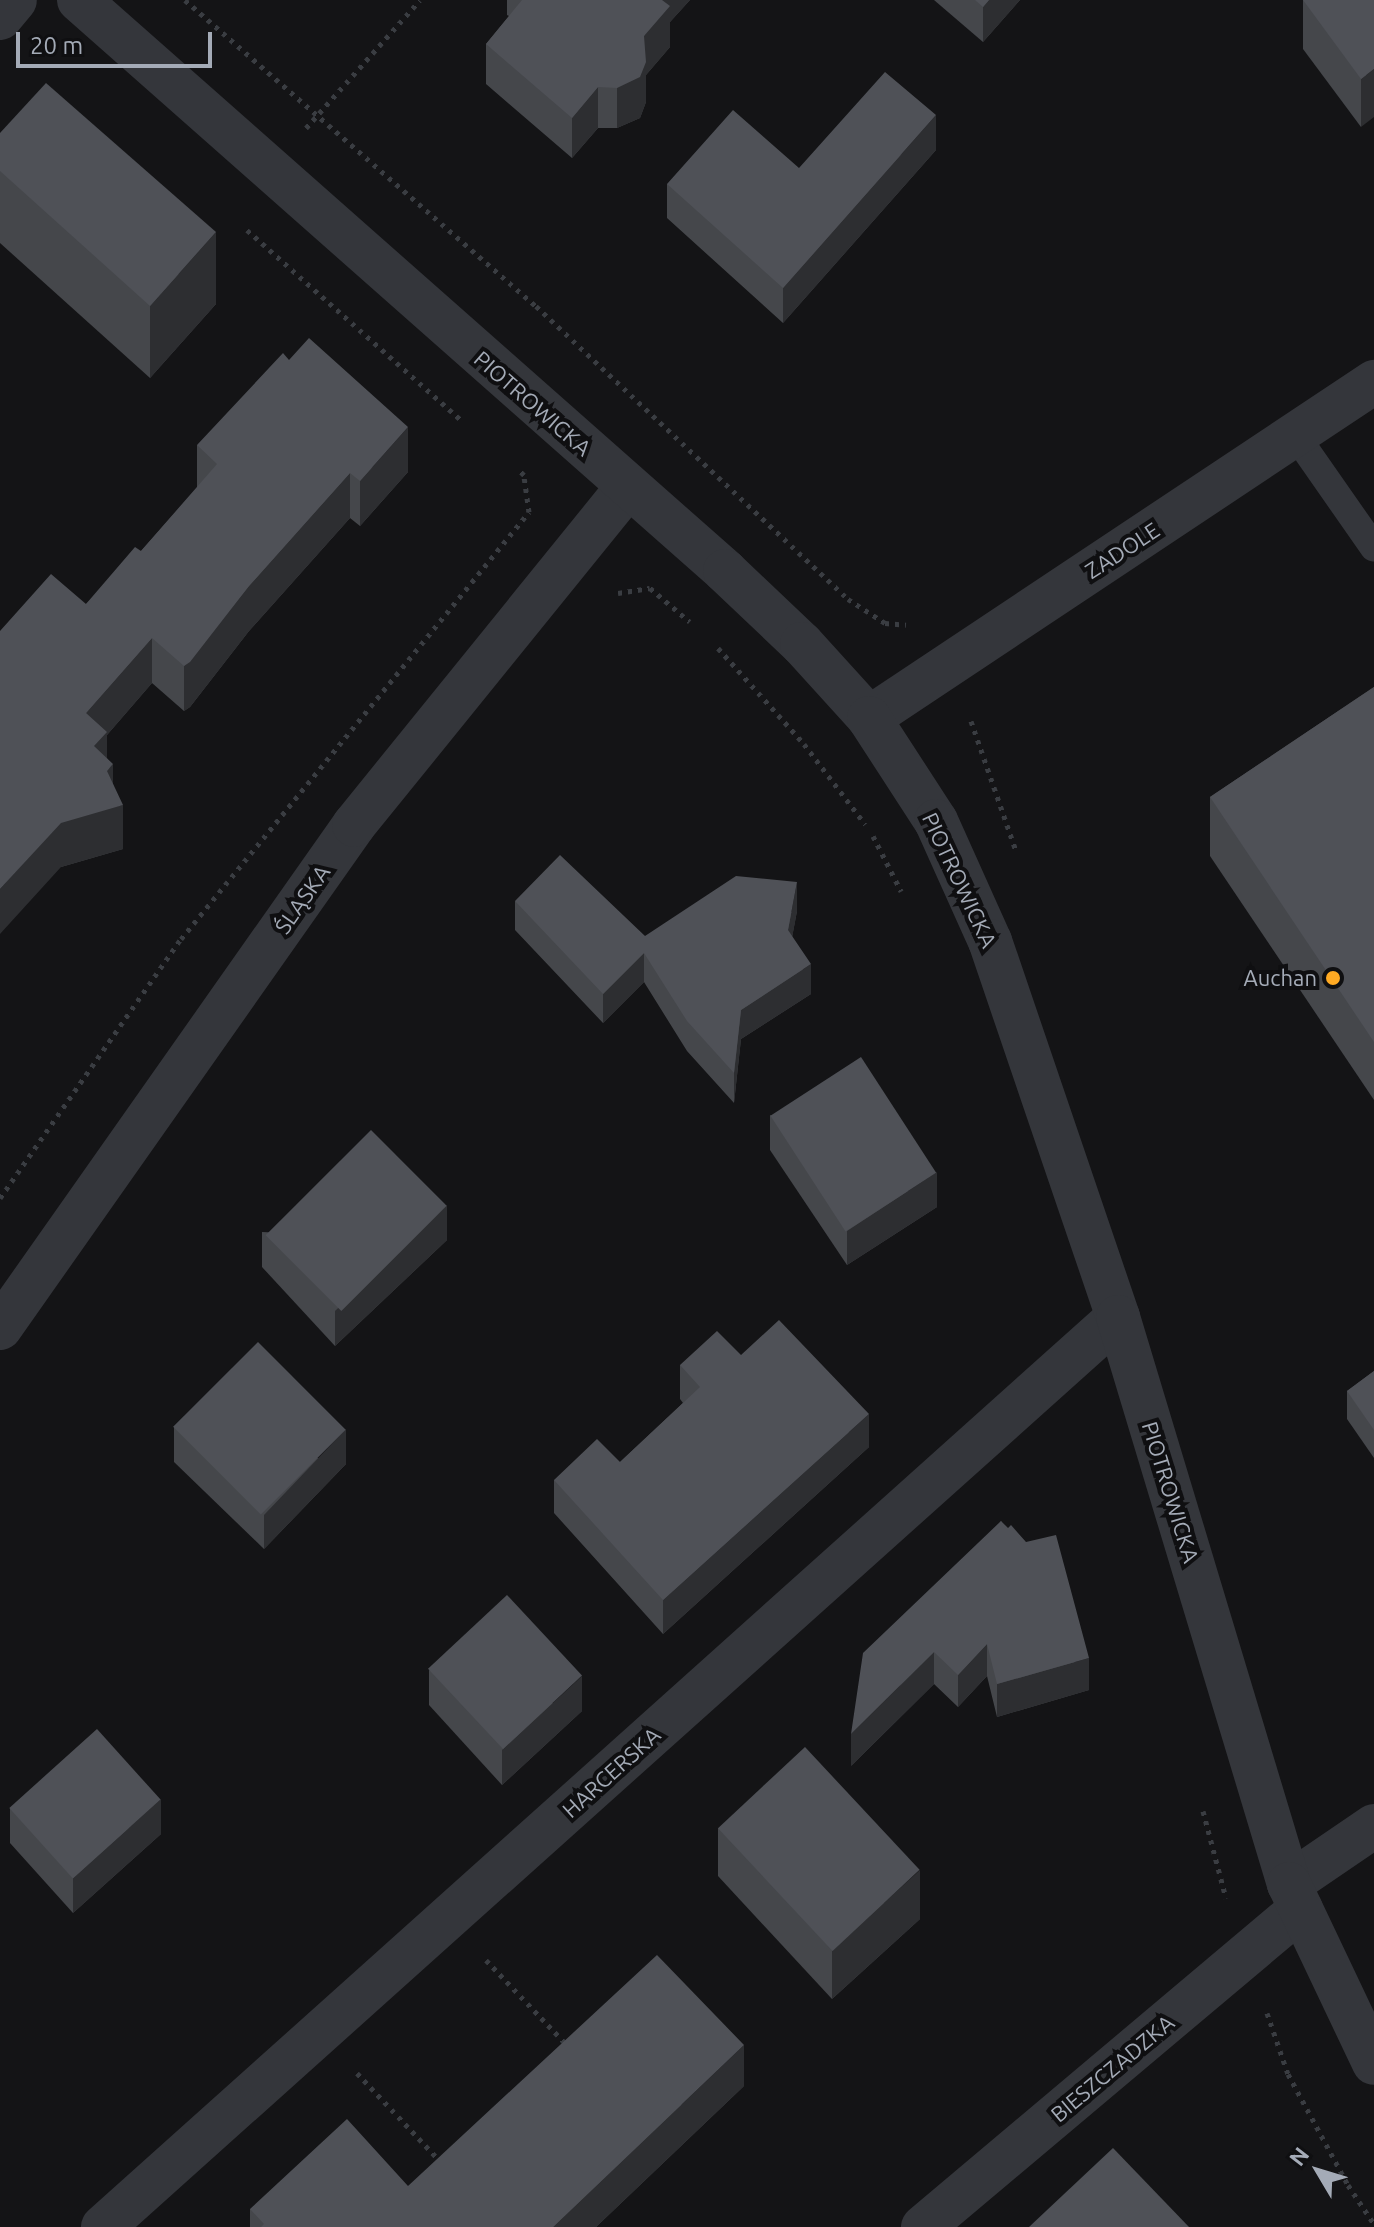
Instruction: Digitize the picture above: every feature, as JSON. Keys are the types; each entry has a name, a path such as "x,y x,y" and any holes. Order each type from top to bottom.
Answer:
{"street":[{"path":"0,18 15,0"},
{"name":"PIOTROWICKA","path":"79,0 802,644 869,718 936,821 990,941 1118,1317 1295,1897 1374,2063"},
{"name":"ZADOLE","path":"869,718 1374,382"},
{"name":"ŚLĄSKA","path":"0,1328 354,825 628,487"},
{"name":"HARCERSKA","path":"103,2227 1118,1317"},
{"name":"BIESZCZADZKA","path":"923,2227 1374,1826"}],"lane":[{"path":"1296,436 1374,548"}],"path":[{"path":"185,0 536,306 848,599 885,623 919,627"},
{"path":"269,171 420,0"},
{"path":"236,220 467,425"},
{"path":"0,1198 181,939 529,512 524,475 513,465"},
{"path":"447,1919 574,2053"},
{"path":"319,2033 448,2169"}],"building":[{"path":"522,0 662,0 670,6 644,36 646,62 640,77 617,88 598,87 572,118 486,44"},
{"path":"975,0 989,0 983,7"},
{"path":"1303,0 1374,0 1374,69 1361,79"},
{"path":"885,72 936,115 783,288 667,184 733,110 799,168"},
{"path":"46,83 216,232 150,306 0,171 0,133"},
{"path":"309,338 408,427 360,481 350,473 249,586 190,662 184,666 152,638 86,713 107,732 94,746 113,764 107,771 123,805 61,823 0,889 0,631 51,574 86,604 135,547 141,551 217,464 197,445 283,353 289,360"},
{"name":"Auchan","path":"1374,687 1374,1042 1210,797"},
{"path":"560,855 645,936 736,876 797,882 788,930 811,964 741,1010 734,1073 687,1021 644,953 603,994 515,901"},
{"path":"861,1057 936,1173 846,1232 770,1116"},
{"path":"371,1130 447,1206 341,1311 266,1235"},
{"path":"779,1320 869,1414 663,1600 554,1480 597,1439 620,1462 700,1387 680,1365 717,1331 741,1355"},
{"path":"258,1342 346,1430 261,1515 173,1427"},
{"path":"1374,1371 1374,1430 1347,1391"},
{"path":"1001,1521 1008,1528 1011,1525 1026,1542 1056,1535 1089,1658 997,1684 987,1644 958,1675 934,1652 851,1734 863,1653"},
{"path":"507,1595 582,1675 503,1749 428,1669"},
{"path":"97,1729 161,1800 73,1879 9,1808"},
{"path":"805,1747 920,1870 833,1951 718,1828"},
{"path":"657,1955 744,2045 553,2227 261,2227 264,2224 250,2209 347,2119 408,2186"},
{"path":"1113,2148 1189,2227 1029,2227"}],"place":[{"name":"Auchan","path":"1333,978"}]}
